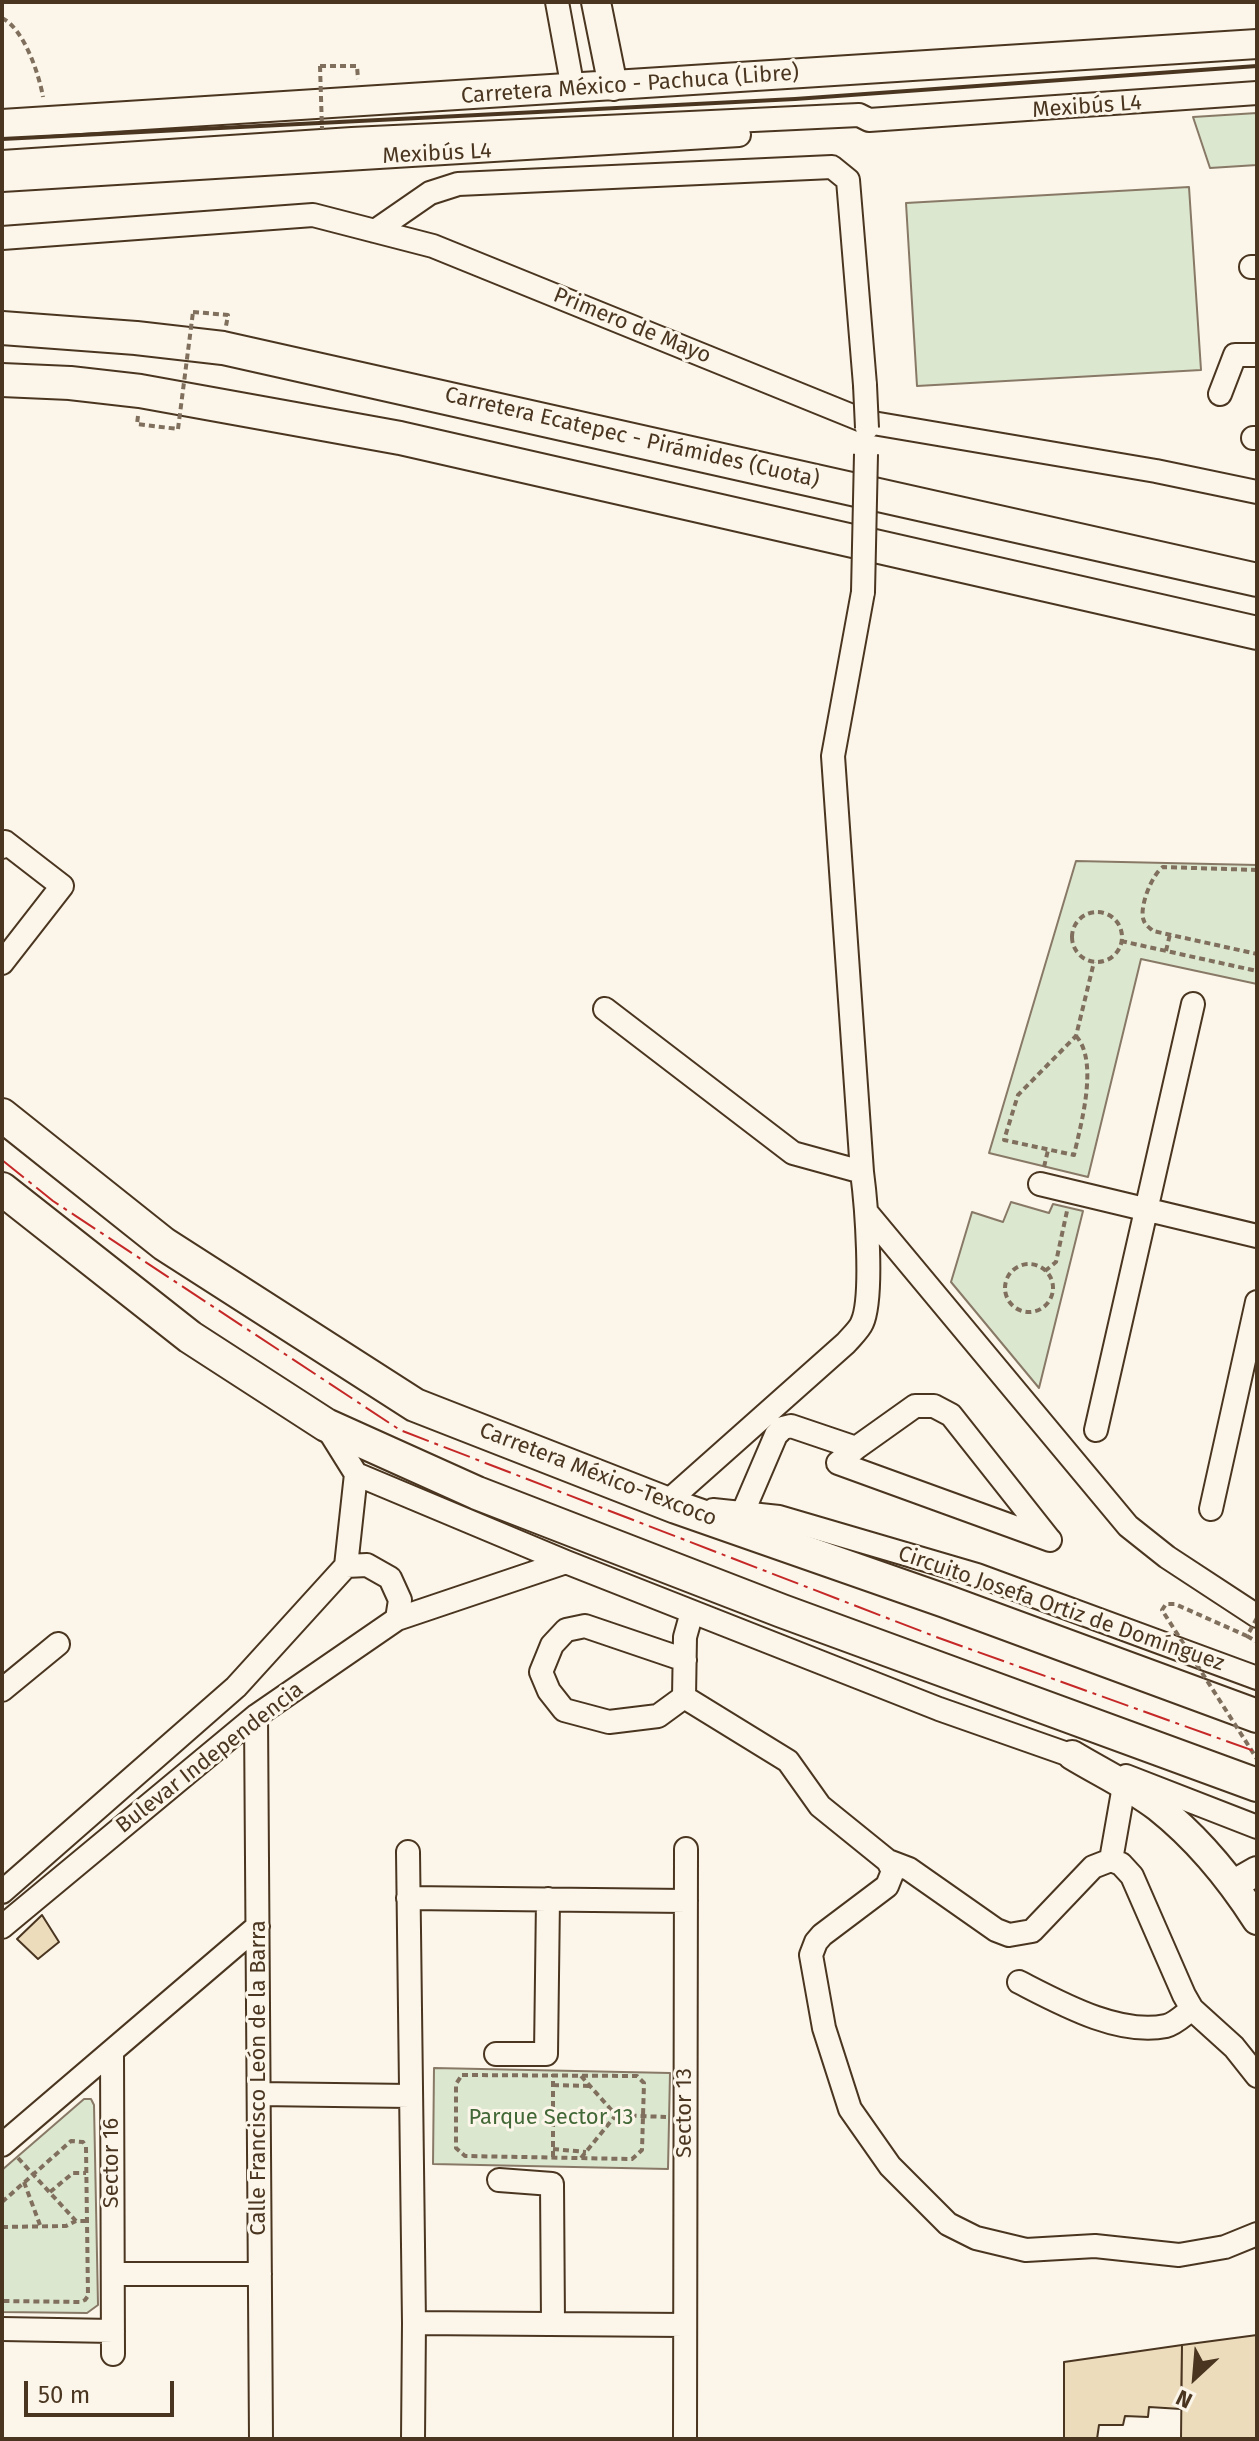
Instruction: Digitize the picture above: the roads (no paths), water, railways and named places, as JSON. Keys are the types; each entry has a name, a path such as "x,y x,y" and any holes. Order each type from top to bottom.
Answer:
{"highway":[{"name":"Carretera Ecatepec - Pirámides (Cuota)","path":"2,328 223,348 1257,580"},
{"path":"2,380 70,383 140,391 400,438 1257,633"},
{"name":"Carretera México-Texcoco","path":"2,1115 164,1244 415,1405 671,1505 739,1520 945,1601 1257,1716"},
{"path":"2,1189 190,1337 326,1425 520,1510 782,1611 1257,1785"}],"main road":[{"path":"596,2 613,86"},
{"name":"Carretera México - Pachuca (Libre)","path":"2,124 1257,44"},
{"path":"1072,1755 1156,1806 1195,1842 1247,1880 1257,1920"}],"street":[{"path":"557,2 573,89"},
{"name":"Mexibús L4","path":"2,162 352,139 859,115 869,120 1257,93"},
{"name":"Mexibús L4","path":"2,180 861,127 869,120"},
{"path":"375,231 430,193 458,184 832,167 848,180 867,428 863,592 833,756 862,1172 868,1214 866,1302 862,1323 846,1343 671,1505"},
{"name":"Primero de Mayo","path":"2,238 313,215 433,246 867,422 1156,471 1257,492"},
{"path":"1220,394 1235,355 1257,355"},
{"path":"2,847 5,842 62,886 2,963"},
{"path":"1096,1430 1193,1004"},
{"path":"605,1009 793,1153 862,1172"},
{"path":"1040,1184 1257,1236"},
{"path":"868,1214 1128,1526 1254,1623"},
{"path":"1211,1509 1257,1302"},
{"path":"915,1406 934,1406 951,1415 1050,1540 838,1463 856,1448 915,1406"},
{"path":"326,1425 356,1474 566,1562 939,1709 1072,1755 1257,1827"},
{"path":"739,1520 776,1435 783,1428 791,1426 856,1448"},
{"path":"356,1474 346,1566 367,1565 390,1578 400,1600 397,1619"},
{"name":"Circuito Josefa Ortiz de Domínguez","path":"739,1520 779,1517 977,1575 1257,1678"},
{"name":"Bulevar Independencia","path":"2,1927 256,1716 397,1619 566,1562"},
{"name":"Bulevar Independencia","path":"2,1892 236,1687 346,1566"},
{"path":"684,1697 685,1637 692,1612"},
{"path":"684,1697 658,1716 609,1722 564,1710 549,1691 541,1672 552,1645 559,1637 566,1630 585,1626 685,1660"},
{"path":"2,1690 58,1644"},
{"path":"684,1697 788,1761 820,1806 888,1861 909,1869 996,1930 1009,1935 1032,1931 1093,1867 1111,1860 1121,1864 1132,1876 1192,2009 1234,2047 1257,2076"},
{"name":"Calle Francisco León de la Barra","path":"256,1716 261,2439"},
{"path":"1111,1860 1124,1786"},
{"name":"Sector 13","path":"685,2439 686,1849"},
{"path":"408,1852 413,2439"},
{"path":"888,1861 893,1871 887,1886 822,1935 811,1955 824,2028 850,2109 890,2166 948,2224 976,2238 1026,2250 1095,2246 1179,2255 1225,2247 1257,2234"},
{"path":"408,1898 686,1901"},
{"path":"496,2054 549,2065 548,1899"},
{"path":"3,2144 258,1926"},
{"path":"1019,1982 1055,2001 1124,2027 1168,2026 1192,2009"},
{"name":"Sector 16","path":"2,2329 113,2342 112,2052"},
{"path":"259,2094 410,2096"},
{"path":"499,2180 552,2184 553,2324"},
{"path":"113,2274 260,2274"},
{"path":"414,2323 685,2325"}],"park label":[{"name":"Parque Sector 13","path":"551,2118"}]}
